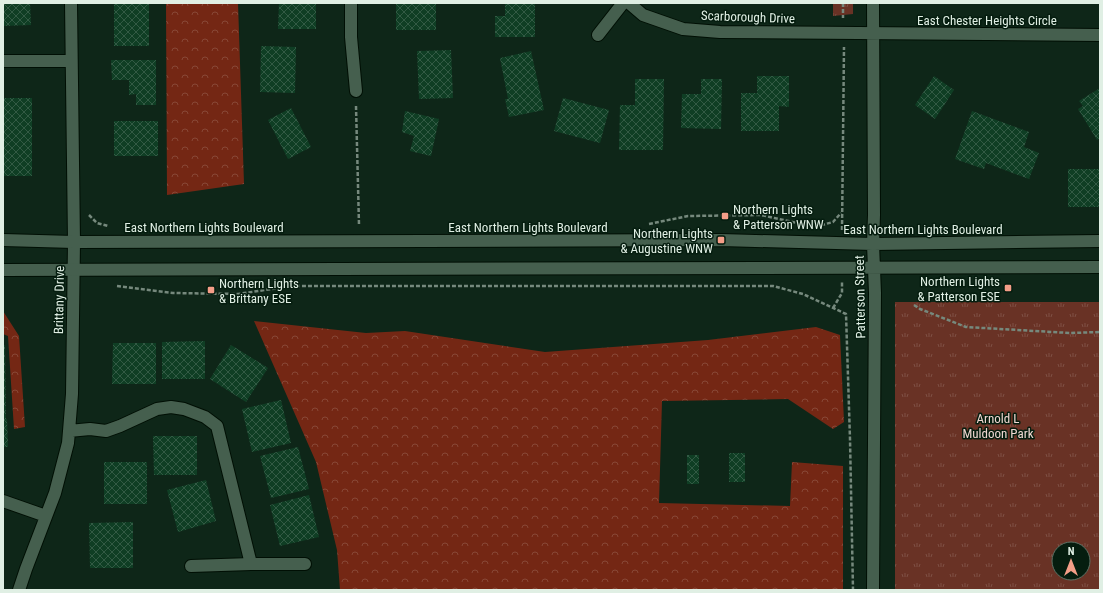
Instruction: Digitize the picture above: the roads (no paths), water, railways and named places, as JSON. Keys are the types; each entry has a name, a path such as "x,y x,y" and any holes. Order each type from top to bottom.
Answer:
{"street":[{"name":"Brittany Drive","path":"19,590 55,493 68,443 72,394 74,242 71,3"},
{"path":"351,3 351,37 356,91"},
{"path":"598,35 623,3"},
{"name":"Scarborough Drive","path":"628,3 643,15 683,29 720,32 873,33"},
{"name":"Patterson Street","path":"873,3 873,590"},
{"name":"East Chester Heights Circle","path":"873,33 1100,35"},
{"path":"3,61 71,61"},
{"name":"East Northern Lights Boulevard","path":"3,240 74,242 721,240 873,244 1100,241"},
{"path":"3,270 1100,267"},
{"path":"69,431 90,429 106,431 157,408 171,407 184,409 205,417 217,426 250,564"},
{"path":"3,501 46,516"},
{"path":"191,566 305,564"}],"place":[{"name":"Northern Lights & Patterson WNW","path":"725,216"},
{"name":"Northern Lights & Augustine WNW","path":"721,240"},
{"name":"Northern Lights & Patterson ESE","path":"1008,288"},
{"name":"Northern Lights & Brittany ESE","path":"211,290"}],"park label":[{"name":"Arnold L Muldoon Park","path":"998,426"}]}
